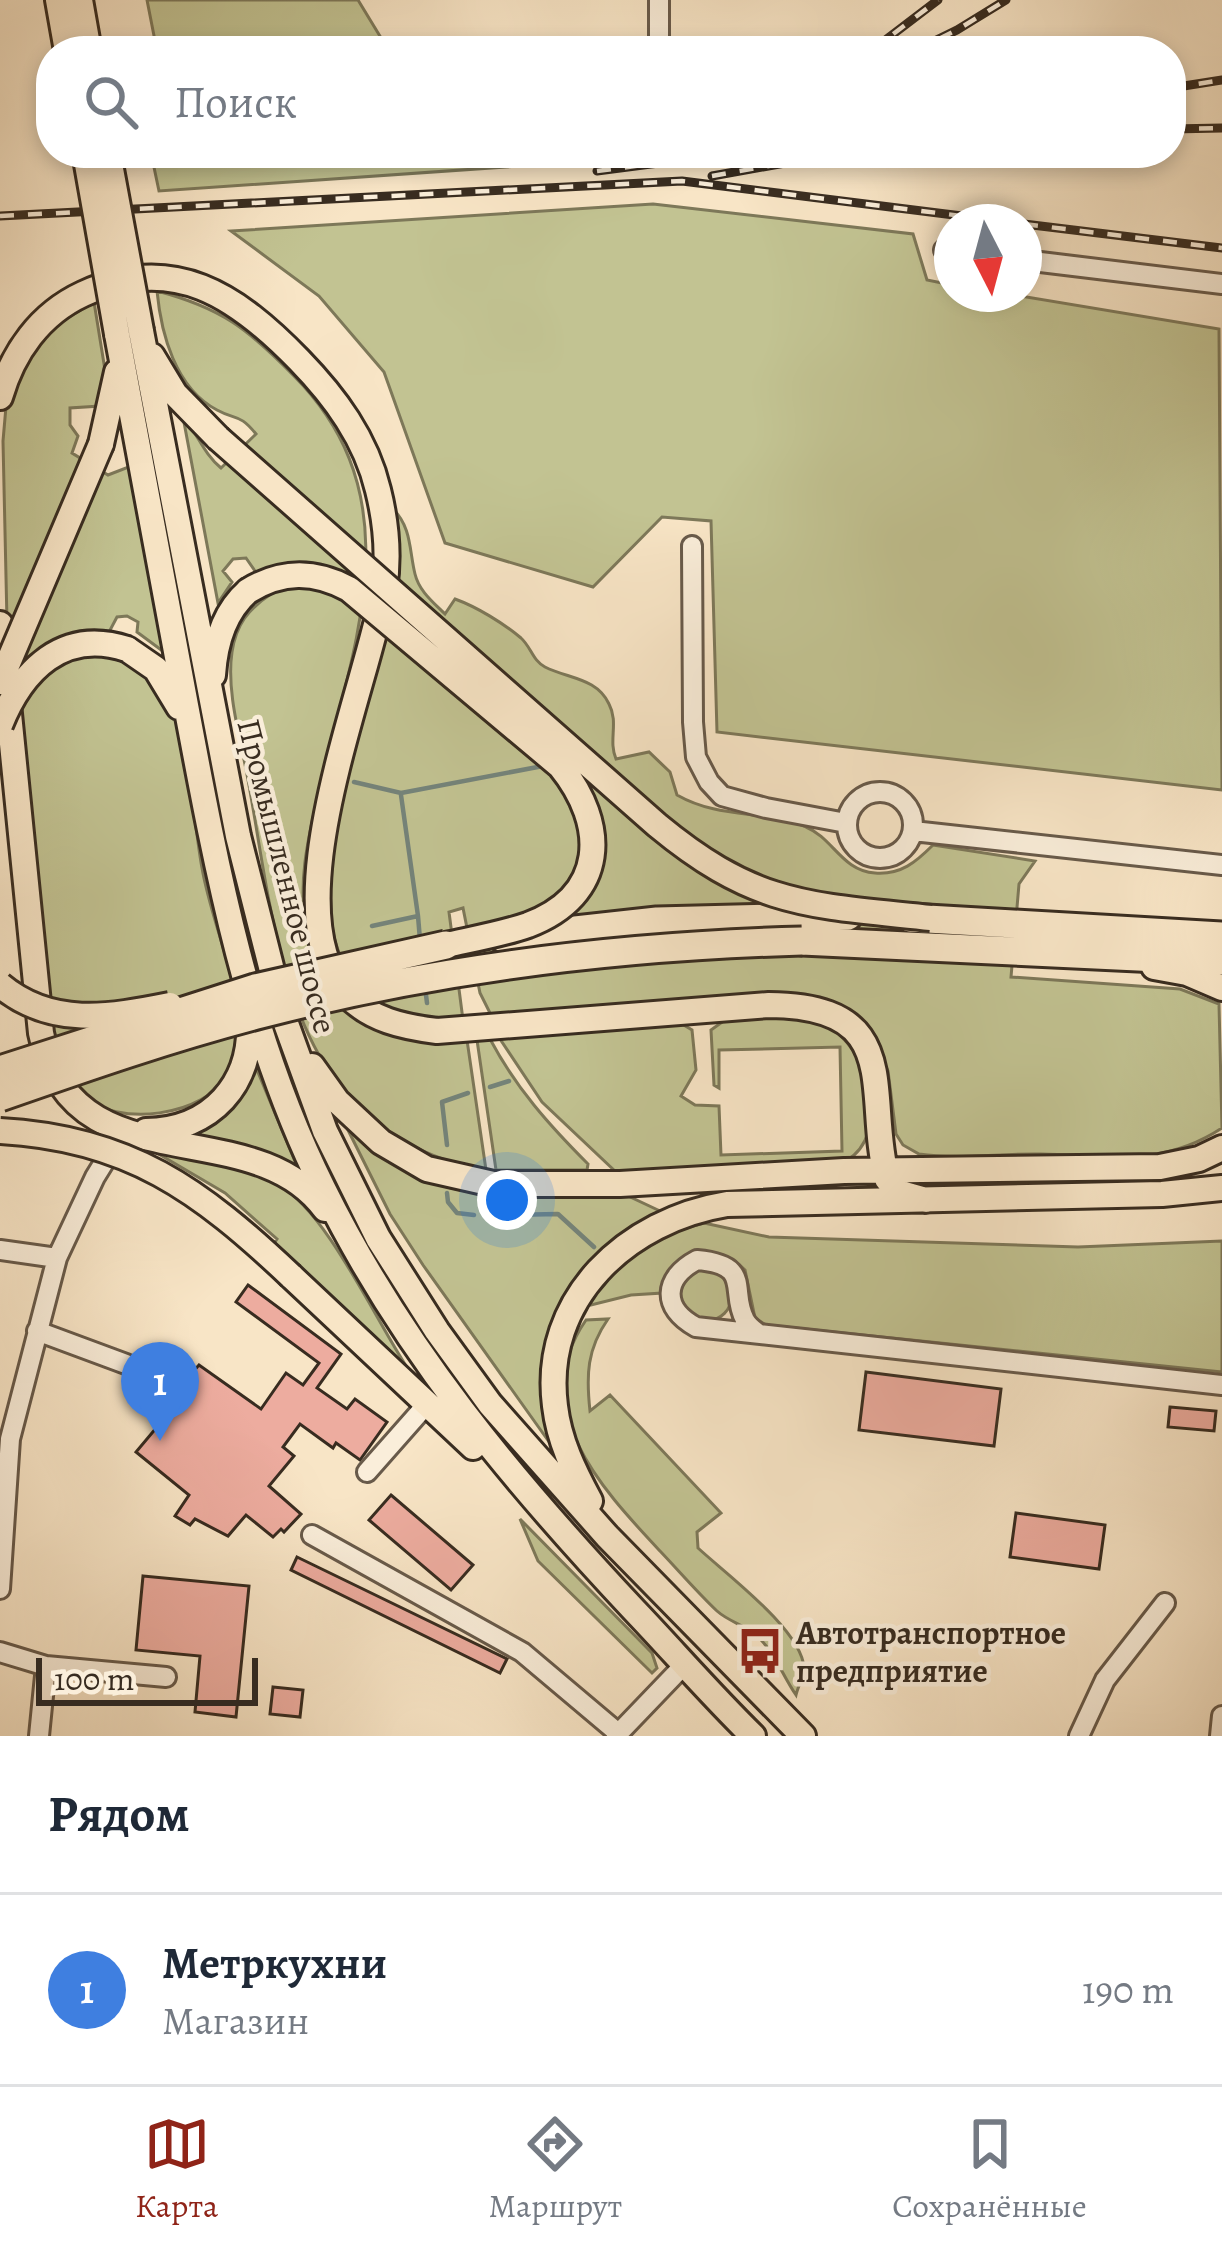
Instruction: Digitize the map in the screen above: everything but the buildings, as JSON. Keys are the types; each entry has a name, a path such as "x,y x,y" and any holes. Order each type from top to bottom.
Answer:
{"highway":[{"path":"0,1070 250,984 446,946 657,921 931,918 1222,961"},
{"path":"0,1097 261,1014 504,965 654,948 802,940 1222,936"}],"main road":[{"path":"58,0 64,36"},
{"path":"80,0 86,36"},
{"name":"Промышленное шоссе","path":"89,168 212,702 238,836 284,1018 325,1131 378,1238 490,1404 607,1536 802,1736"},
{"name":"Промышленное шоссе","path":"110,168 129,332 195,755 250,984 295,1124 355,1250 446,1394 532,1501 753,1736"},
{"path":"0,397 16,356 31,334 67,302 114,283 158,278 201,285 244,308 303,364 343,411 378,488 386,572 368,662 324,829 317,901 329,964 346,994 391,1022 458,1031 746,1006 804,1007 837,1019 862,1042 877,1075 885,1170 895,1190 926,1200"},
{"path":"129,332 175,394 218,438 639,810 714,870 793,901 931,918"},
{"path":"0,682 101,444 129,332"},
{"path":"212,702 221,631 237,600 278,577 315,575 349,589 560,766 585,802 594,833 584,880 571,897 529,924 446,946"},
{"path":"0,624 46,1056 62,1092 75,1105 124,1128 177,1147 275,1169 317,1197 355,1250"},
{"path":"0,725 23,679 47,656 80,644 127,649 167,683 195,755"},
{"path":"1045,938 1187,973 1222,988"},
{"path":"0,985 43,1011 83,1018 125,1014 250,984 248,1052 243,1071 223,1103 191,1125 170,1130 124,1128"},
{"path":"284,1018 320,1078 358,1125 402,1155 453,1177 524,1186 844,1171 1160,1167 1199,1159 1222,1148"},
{"path":"0,1131 73,1140 124,1155 155,1169 216,1209 532,1501"},
{"path":"882,1133 898,1155 925,1169"},
{"path":"844,1171 876,1153 882,1133"},
{"path":"848,1200 876,1190 885,1170"},
{"path":"607,1536 575,1474 555,1406 556,1358 563,1331 589,1280 629,1240 682,1214 727,1204 1162,1194 1222,1187"}],"street":[{"path":"659,0 659,36"},
{"path":"1042,262 1222,284"},
{"path":"692,546 693,722 696,757 709,782 722,796 846,823"},
{"path":"884,791 907,805 913,831 897,854 869,857 856,849 846,823 858,799 884,791"},
{"path":"913,831 1222,865"},
{"path":"0,1589 10,1439 37,1330 57,1258 124,1128"},
{"path":"0,1250 57,1258"},
{"path":"759,1334 744,1319 739,1283 729,1270 698,1260 674,1278 670,1294 682,1320 696,1328 1222,1385"},
{"path":"37,1330 126,1364"},
{"path":"367,1472 427,1404"},
{"path":"312,1535 522,1652 617,1735 685,1664"},
{"path":"1079,1736 1105,1680 1165,1603"},
{"path":"0,1652 46,1666 166,1677"},
{"path":"39,1736 46,1666"},
{"path":"1220,1736 1222,1716"}],"green space":[{"path":"147,0 358,0 380,36 154,36"},
{"path":"154,168 490,168 159,191"},
{"path":"653,204 913,234 927,280 934,281 934,312 1042,312 1042,300 1219,329 1222,790 717,732 711,521 662,517 593,587 445,543 384,372 319,296 231,231"},
{"path":"157,291 217,313 262,345 331,423 354,472 364,523 365,575 347,682 308,844 303,900 308,936 332,985 467,1040 486,1170 423,1151 370,1117 339,1085 301,1018 268,898 231,683 232,652 240,626 271,594 246,558 233,559 223,571 232,582 218,603 183,417 221,468 256,434 190,388 167,341"},
{"path":"94,302 105,370 100,406 70,408 70,425 78,436 72,453 108,475 131,466 164,652 137,632 138,622 117,617 109,632 109,658 139,662 163,688 176,712 206,886 237,1010 238,1042 229,1073 201,1100 160,1113 116,1112 97,1105 76,1088 60,1054 53,1028 7,622 3,441 7,395 43,333"},
{"path":"393,509 407,532 417,580 431,601 445,614 455,599 481,611 521,638 541,664 597,689 612,711 616,759 649,752 670,772 677,795 710,808 806,827 864,871 893,872 933,845 1035,861 1019,884 1011,977 1180,989 1219,1004 1222,1128 1178,1149 1134,1156 919,1154 903,1145 896,1134 888,1071 870,1036 826,1003 778,993 493,1019 480,993 463,908 449,912 463,1020 400,1012 376,1001 344,965 329,910 328,876"},
{"path":"725,1020 817,1022 854,1052 870,1091 871,1112 860,1148 846,1161 616,1172 542,1102 500,1039 682,1024 692,1030 696,1070 681,1096 695,1105 719,1106 721,1155 842,1151 840,1047 719,1050 719,1088 714,1085 711,1030"},
{"path":"490,1039 522,1090 588,1164 587,1170 496,1170 477,1040"},
{"path":"255,1065 299,1171 169,1137 237,1100"},
{"path":"345,1124 416,1176 447,1187 492,1197 628,1196 660,1211 596,1256 573,1282 558,1310 548,1341 545,1375 557,1453 390,1214"},
{"path":"145,1146 247,1171 298,1199 334,1244 412,1375 273,1245 277,1239 225,1193"},
{"path":"704,1223 769,1237 1078,1247 1222,1241 1222,1372 766,1325 755,1318 745,1270 707,1252 683,1258 666,1278 662,1293 583,1307 635,1253 664,1236"},
{"path":"706,1269 724,1277 732,1295 724,1313 706,1321 688,1313 680,1295 688,1277"},
{"path":"608,1319 590,1363 590,1411 610,1395 721,1513 697,1532 698,1548 791,1637 804,1668 796,1695 763,1642 721,1614 695,1589 615,1501 578,1445 567,1415 564,1384 569,1353 586,1320"},
{"path":"520,1519 652,1653 657,1668 652,1673 538,1561"}],"waterway":[{"path":"354,782 401,793 543,766"},
{"path":"372,926 418,916 401,795"},
{"path":"418,916 420,940"},
{"path":"425,987 427,1003"},
{"path":"490,1087 509,1081"},
{"path":"447,1145 442,1102 468,1093"},
{"path":"447,1193 457,1213 474,1215"},
{"path":"506,1215 558,1214 594,1247"}],"railway":[{"path":"891,36 938,0"},
{"path":"945,36 1006,0"},
{"path":"1186,86 1222,80"},
{"path":"1186,129 1222,128"},
{"path":"597,171 620,168"},
{"path":"712,176 757,168"},
{"path":"0,216 682,181 934,212"},
{"path":"1042,226 1222,248"}],"place":[{"name":"Метркухни","path":"160,1441"},
{"name":"Автотранспортное предприятие","path":"760,1651"}]}
